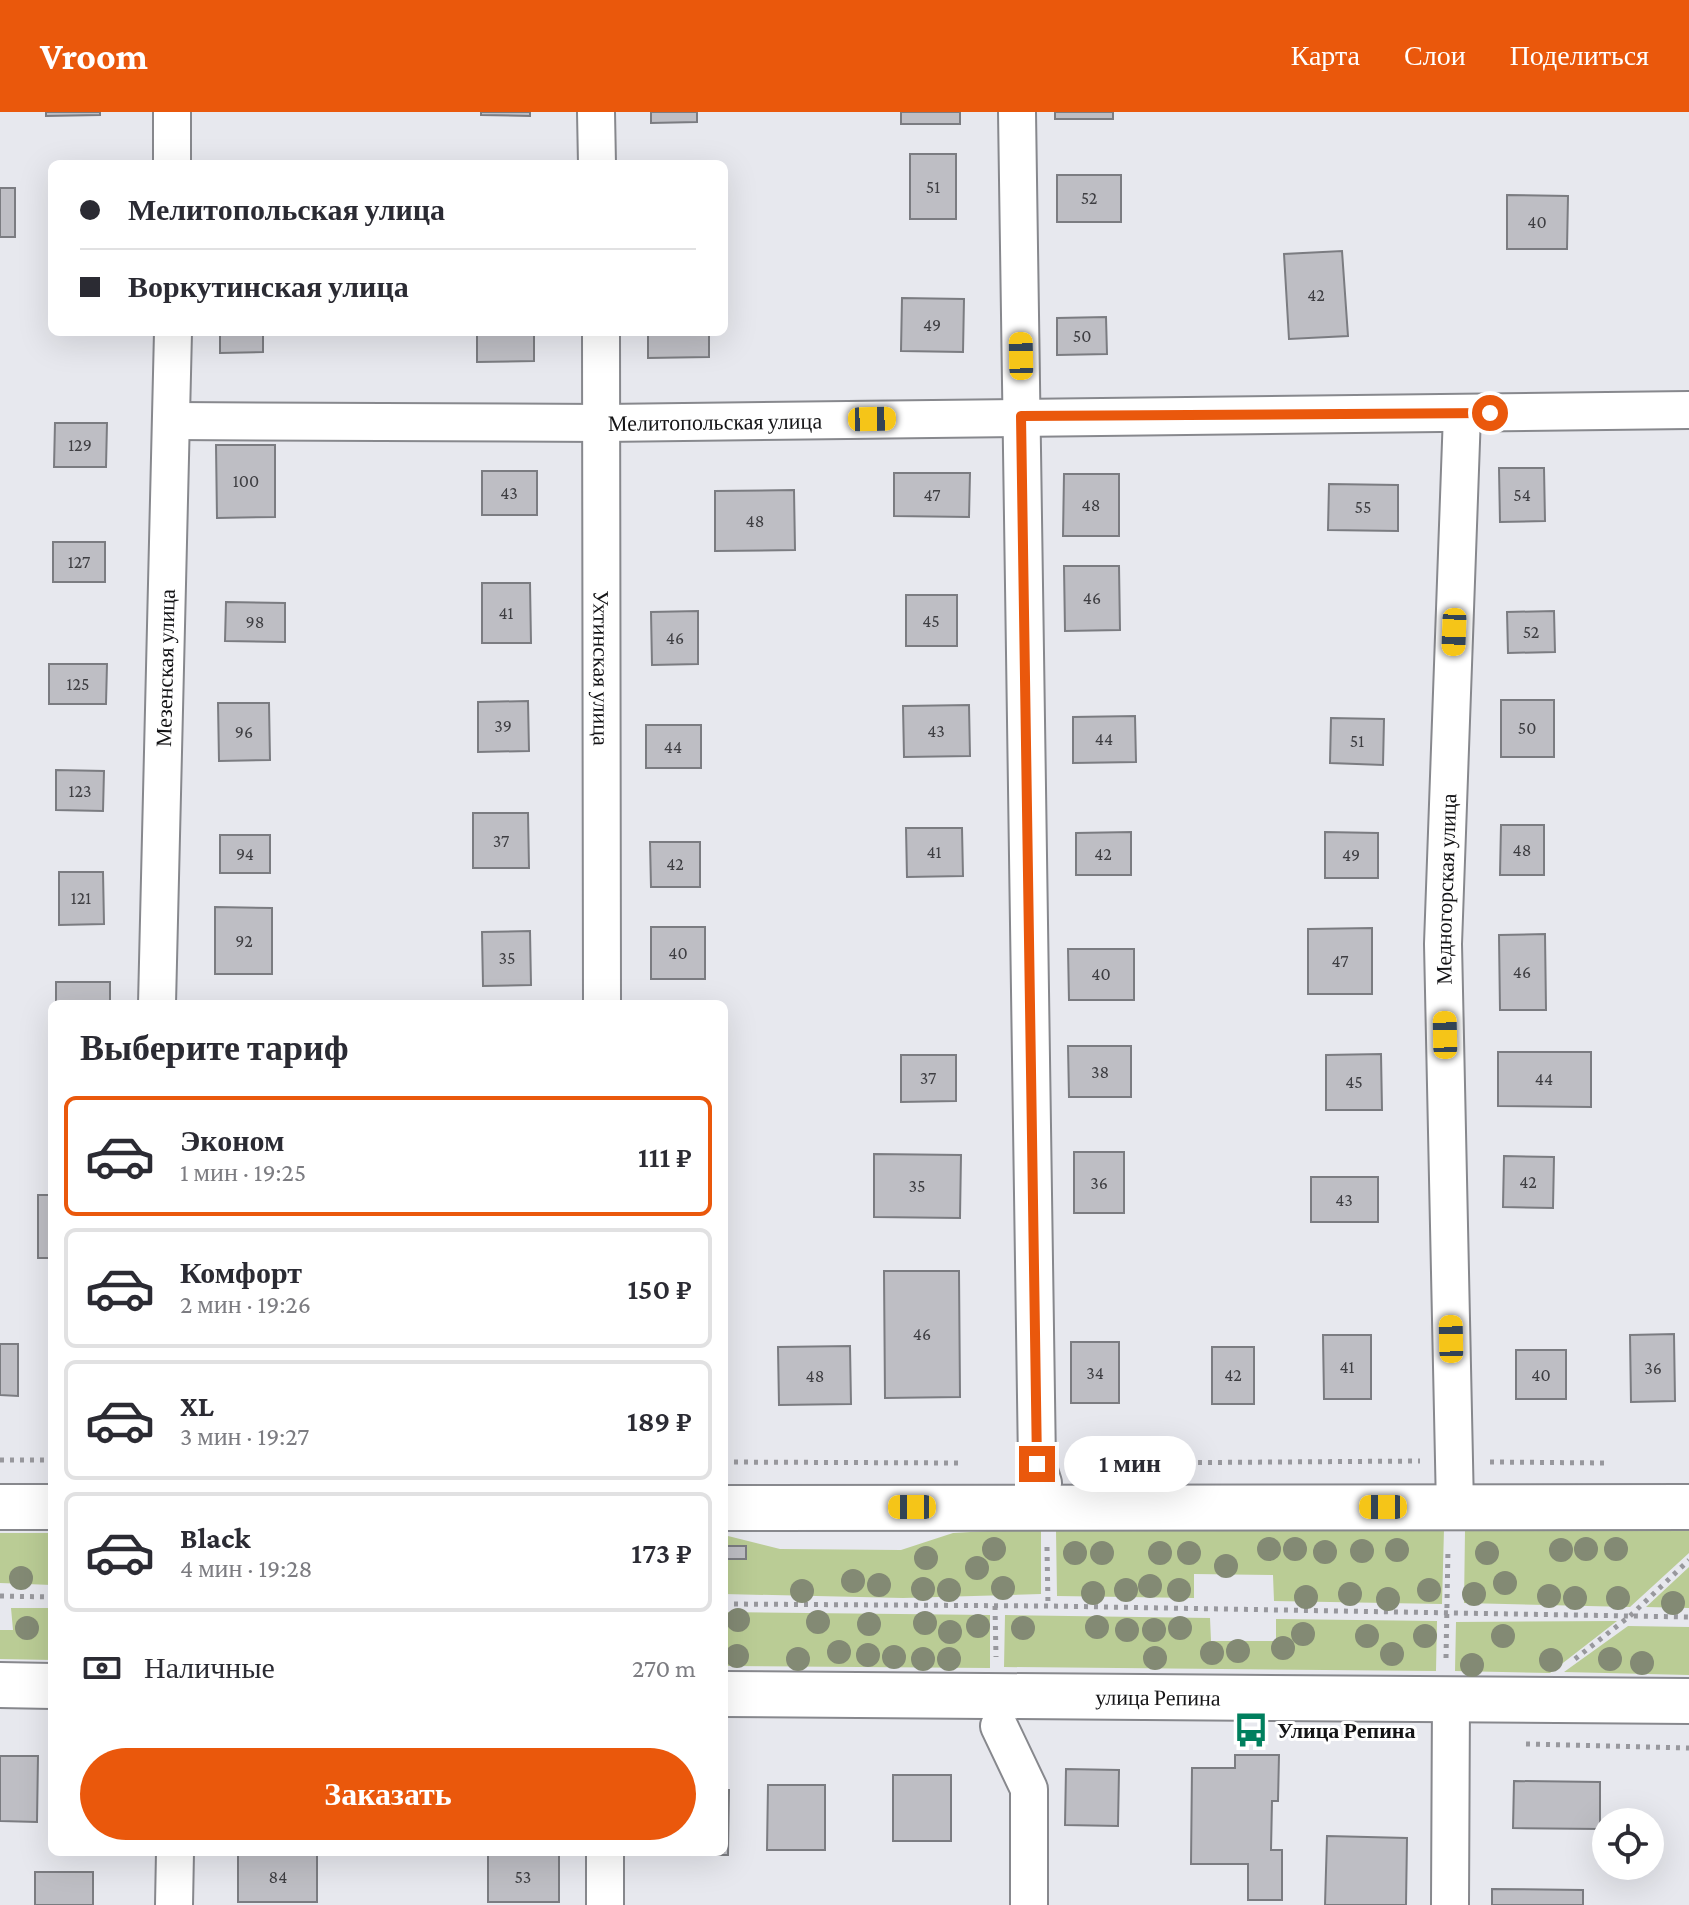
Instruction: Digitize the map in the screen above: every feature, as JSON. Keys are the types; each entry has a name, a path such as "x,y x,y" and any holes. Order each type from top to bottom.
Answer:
{"street":[{"path":"172,112 172,160"},
{"path":"596,112 597,160"},
{"path":"1017,112 1037,1464 1043,1483"},
{"name":"Мезенская улица","path":"157,1000 173,336"},
{"name":"Ухтинская улица","path":"601,336 604,423 602,1000"},
{"name":"Мелитопольская улица","path":"173,421 604,423 1689,410"},
{"name":"Медногорская улица","path":"1452,1521 1443,944 1462,414"},
{"path":"0,1507 48,1507"},
{"path":"728,1508 1452,1521 1689,1507"},
{"path":"1448,1684 1450,1905"},
{"name":"улица Репина","path":"728,1694 1448,1684 1689,1701"},
{"path":"0,1685 48,1686"},
{"path":"999,1726 1029,1789 1029,1905"},
{"path":"174,1905 175,1856"},
{"path":"605,1856 605,1905"}],"path":[{"path":"0,1460 48,1460"},
{"path":"728,1462 974,1463"},
{"path":"1129,1463 1610,1463"},
{"path":"1448,1684 1447,1613 1452,1521"},
{"path":"1047,1532 1048,1606"},
{"path":"1572,1660 1630,1616 1689,1560"},
{"path":"0,1596 48,1597"},
{"path":"728,1604 1689,1617"},
{"path":"995,1606 997,1668"}],"green space":[{"path":"1041,1528 1041,1594 903,1598 728,1594 728,1536 780,1549 901,1550 953,1533"},
{"path":"1444,1529 1442,1604 1274,1601 1273,1575 1194,1574 1194,1598 1057,1596 1056,1531"},
{"path":"1689,1530 1689,1553 1630,1607 1464,1603 1465,1531"},
{"path":"0,1533 48,1533 48,1585 0,1583"},
{"path":"1689,1567 1689,1608 1646,1607"},
{"path":"11,1608 48,1608 48,1660 0,1659 0,1630 13,1630"},
{"path":"728,1612 990,1615 990,1668 728,1666"},
{"path":"1005,1615 1210,1618 1211,1641 1276,1641 1276,1619 1437,1621 1436,1671 1004,1667"},
{"path":"1617,1621 1550,1673 1455,1671 1456,1622"},
{"path":"1628,1626 1689,1627 1689,1675 1564,1672"}],"building":[{"path":"46,112 100,112 100,115 46,116"},
{"path":"481,112 530,112 530,116 481,115"},
{"path":"651,112 697,112 697,122 651,123"},
{"path":"901,112 960,112 960,124 901,124"},
{"path":"1055,112 1113,112 1113,119 1055,119"},
{"path":"910,154 956,154 956,219 910,219"},
{"path":"1057,175 1121,175 1121,222 1057,222"},
{"path":"0,188 15,188 15,237 0,237"},
{"path":"1507,195 1568,196 1567,249 1507,249"},
{"path":"1342,251 1348,336 1289,339 1284,254"},
{"path":"902,298 964,299 963,352 901,351"},
{"path":"1106,317 1107,354 1057,355 1057,318"},
{"path":"220,336 263,336 263,352 220,353"},
{"path":"477,336 534,336 534,361 477,362"},
{"path":"648,336 709,336 709,357 648,358"},
{"path":"55,423 107,423 106,467 54,467"},
{"path":"216,445 275,445 275,517 217,518"},
{"path":"1499,468 1544,468 1545,521 1500,522"},
{"path":"482,471 537,471 537,515 482,515"},
{"path":"894,473 970,473 969,517 894,516"},
{"path":"1064,474 1119,474 1119,536 1063,536"},
{"path":"1329,484 1398,485 1398,531 1328,530"},
{"path":"794,490 795,550 715,551 715,491"},
{"path":"53,542 105,542 105,582 53,582"},
{"path":"1064,566 1119,566 1120,630 1065,631"},
{"path":"482,583 530,583 531,643 482,643"},
{"path":"906,595 957,595 957,646 906,646"},
{"path":"226,602 285,603 285,642 225,641"},
{"path":"698,611 698,664 652,665 651,612"},
{"path":"1554,611 1555,652 1508,653 1507,612"},
{"path":"49,664 107,664 106,704 49,704"},
{"path":"1501,700 1554,700 1554,757 1501,757"},
{"path":"528,701 529,751 478,752 478,702"},
{"path":"218,703 269,703 270,760 219,761"},
{"path":"969,705 970,756 904,757 903,706"},
{"path":"1135,716 1136,762 1073,763 1073,717"},
{"path":"1331,718 1384,719 1383,765 1330,763"},
{"path":"646,725 701,725 701,768 646,768"},
{"path":"56,770 104,771 103,811 56,810"},
{"path":"473,813 528,813 529,868 473,868"},
{"path":"1501,825 1544,825 1544,875 1500,875"},
{"path":"906,828 962,828 963,876 907,877"},
{"path":"1131,832 1131,875 1076,875 1076,833"},
{"path":"1325,832 1378,833 1378,878 1325,878"},
{"path":"220,835 270,835 270,873 220,873"},
{"path":"650,842 700,842 700,887 651,887"},
{"path":"59,872 103,872 104,924 59,925"},
{"path":"215,907 272,908 272,974 215,974"},
{"path":"651,927 705,927 705,979 651,979"},
{"path":"1372,928 1372,994 1308,994 1308,929"},
{"path":"530,931 531,985 483,986 482,932"},
{"path":"1545,934 1546,1010 1500,1010 1499,935"},
{"path":"1068,949 1134,949 1134,1000 1069,1000"},
{"path":"56,982 110,982 110,1000 56,1000"},
{"path":"1068,1046 1131,1046 1131,1097 1069,1097"},
{"path":"1498,1052 1591,1052 1591,1107 1498,1106"},
{"path":"1381,1054 1382,1110 1326,1110 1326,1055"},
{"path":"901,1055 956,1055 956,1101 901,1102"},
{"path":"1074,1152 1124,1152 1124,1213 1074,1213"},
{"path":"874,1154 961,1155 960,1218 874,1217"},
{"path":"1504,1156 1554,1157 1553,1208 1503,1207"},
{"path":"1311,1177 1378,1177 1378,1222 1311,1222"},
{"path":"38,1195 48,1195 48,1258 38,1258"},
{"path":"884,1271 959,1271 960,1397 885,1398"},
{"path":"1674,1334 1675,1401 1631,1402 1630,1335"},
{"path":"1323,1335 1371,1335 1371,1399 1324,1399"},
{"path":"1071,1342 1119,1342 1119,1403 1071,1403"},
{"path":"0,1344 18,1344 18,1396 0,1395"},
{"path":"850,1346 851,1404 779,1405 778,1347"},
{"path":"1212,1347 1254,1347 1254,1404 1212,1404"},
{"path":"1516,1350 1566,1350 1566,1399 1516,1399"},
{"path":"728,1546 746,1546 746,1559 728,1559"},
{"path":"1235,1755 1279,1755 1278,1801 1272,1801 1271,1850 1282,1850 1282,1900 1248,1900 1248,1864 1191,1864 1192,1768 1235,1768"},
{"path":"0,1756 38,1756 37,1822 0,1821"},
{"path":"1066,1769 1119,1770 1118,1826 1065,1825"},
{"path":"893,1775 951,1775 951,1841 893,1841"},
{"path":"1514,1781 1600,1782 1600,1808 1592,1808 1592,1829 1513,1828"},
{"path":"768,1785 825,1785 825,1850 767,1850"},
{"path":"1327,1836 1407,1838 1406,1905 1325,1905"},
{"path":"238,1856 317,1856 317,1902 238,1902"},
{"path":"488,1856 559,1856 559,1902 488,1902"},
{"path":"35,1872 93,1872 93,1905 35,1905"},
{"path":"1492,1889 1583,1890 1583,1905 1492,1905"}],"place":[{"name":"Улица Репина","path":"1251,1730"}],"route":[{"path":"1037,1464 1021,416 1490,413"}]}
